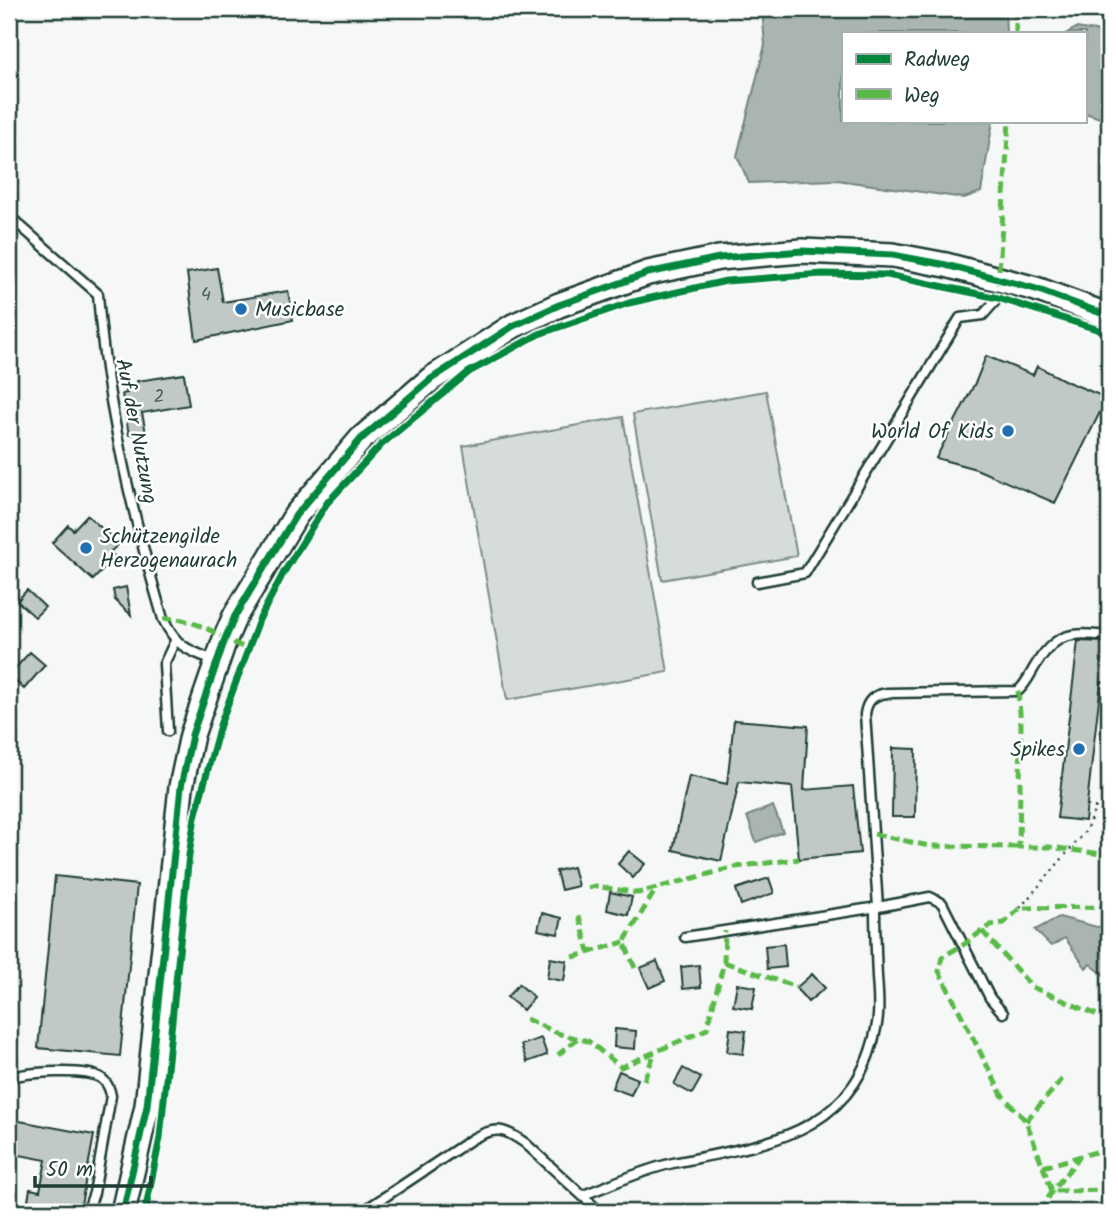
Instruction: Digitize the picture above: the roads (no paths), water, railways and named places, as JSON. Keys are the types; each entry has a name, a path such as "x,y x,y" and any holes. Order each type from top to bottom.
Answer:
{"street":[{"path":"123,1212 142,1131 181,787 192,735 216,662 235,616 296,515 360,439 431,379 513,326 648,273 719,258 802,251 892,255 946,265 1023,286 1109,316"}],"lane":[{"name":"Auf der Nutzung","path":"9,216 99,294 102,342 118,446 161,610 175,641"},
{"path":"757,582 805,573 960,318 983,315 998,298"},
{"path":"583,1195 649,1169 719,1155 790,1136 833,1109 852,1086 863,1067 877,1024 879,1000 865,714 866,705 872,698 888,693 1018,691 1047,648 1055,641 1073,634 1109,636"},
{"path":"168,731 164,664 175,641 216,662"},
{"path":"685,937 930,897 942,903 990,999 1003,1013"},
{"path":"9,1078 22,1074 80,1073 95,1075 110,1087 111,1096 94,1192 87,1212"},
{"path":"362,1212 472,1139 486,1131 495,1130 514,1135 525,1143 600,1212"},
{"path":"9,1196 9,1212"}],"place":[{"name":"Musicbase","path":"241,309"},
{"name":"World Of Kids","path":"1008,431"},
{"name":"Schützengilde Herzogenaurach","path":"86,548"},
{"name":"Spikes","path":"1079,749"}]}
